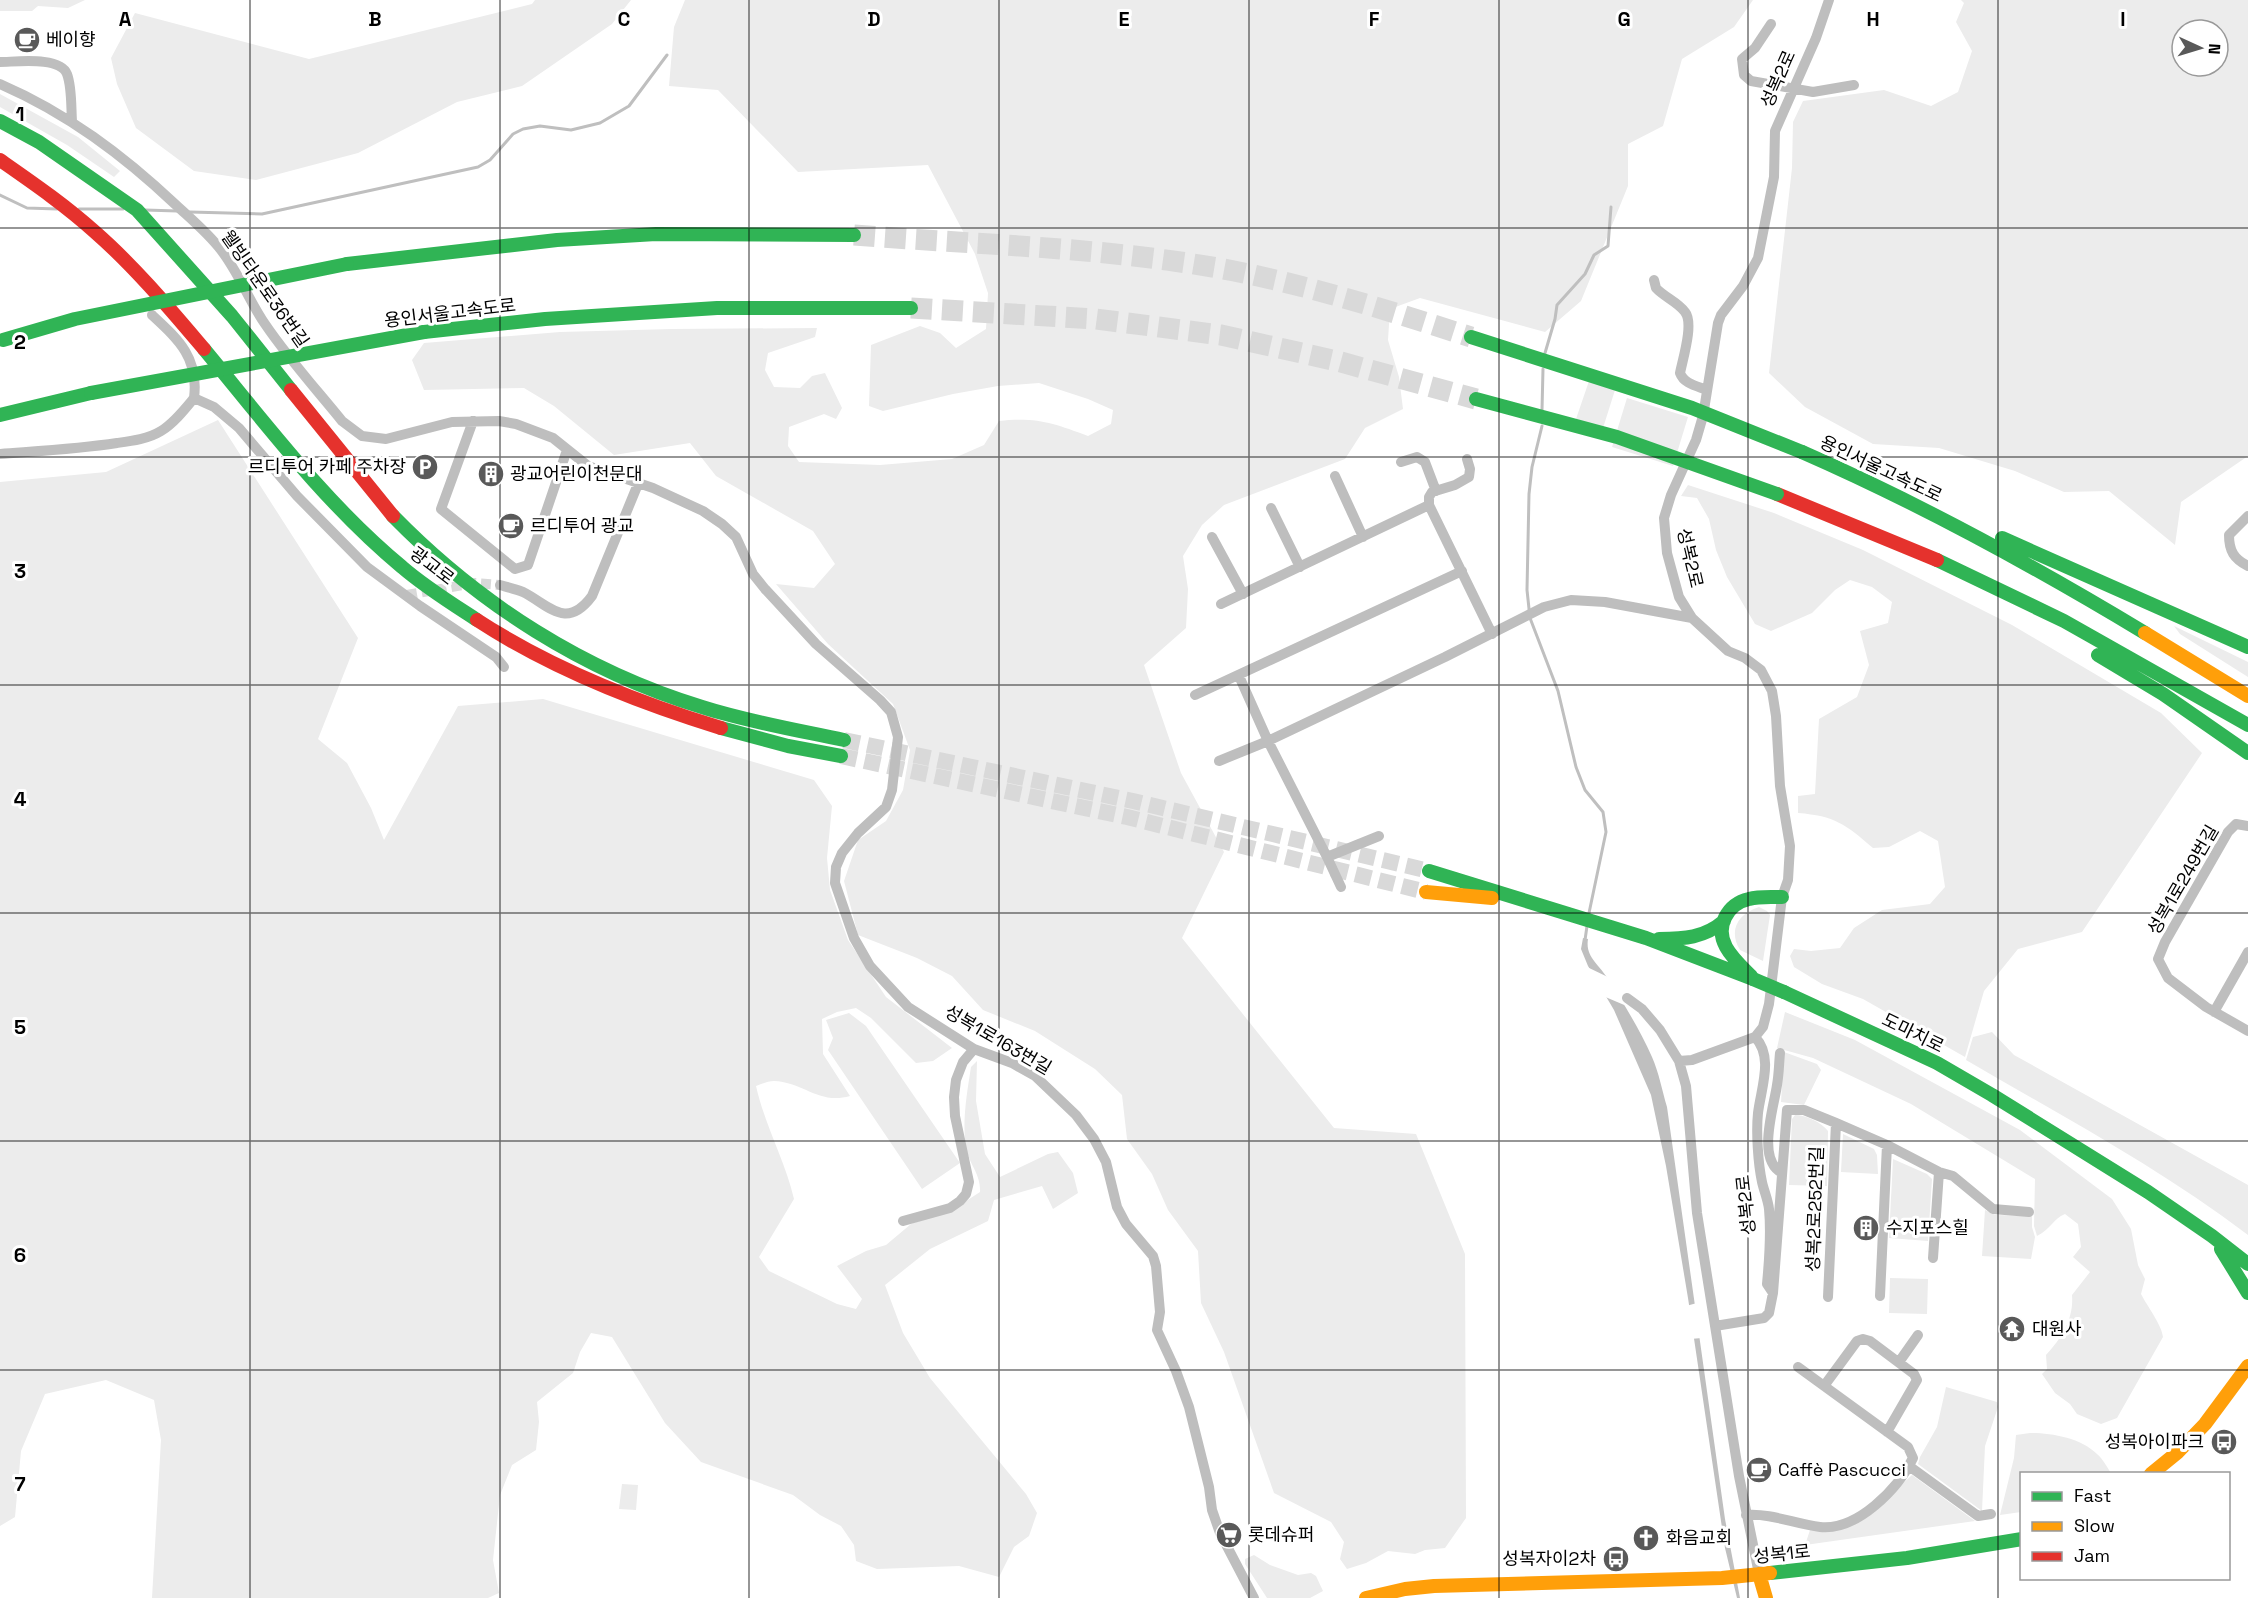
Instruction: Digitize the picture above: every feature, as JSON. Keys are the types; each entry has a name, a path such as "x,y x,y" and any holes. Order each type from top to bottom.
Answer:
{"main road":[{"name":"광교로","path":"0,121 39,142 129,204 152,226 232,316 386,509 408,532 484,597 530,628 626,679 682,701 717,711 844,740"},
{"name":"광교로","path":"0,160 43,190 109,244 146,283 297,461 345,512 396,562 465,613 513,643 560,667 656,707 684,717 777,742 841,756"},
{"path":"1,340 75,319 347,264 557,240 645,235 768,233 854,235"},
{"name":"용인서울고속도로","path":"0,415 91,393 424,332 544,319 717,308 911,308"},
{"name":"용인서울고속도로","path":"1471,337 1682,404 1863,477 1928,509 2248,696"},
{"path":"1476,399 1617,437 1777,494 1962,571 2036,606 2159,672 2248,725"},
{"path":"1928,509 2022,545 2248,647"},
{"path":"1897,544 2044,623 2163,694 2248,753"},
{"path":"1429,871 1528,901"},
{"path":"1426,892 1528,901"},
{"path":"1646,938 1701,937 1712,932 1724,921 1734,905 1748,898 1782,897"},
{"name":"도마치로","path":"1528,901 1646,938 1753,979 1937,1063 2148,1192 2248,1264"},
{"path":"1724,921 1723,942 1753,979"},
{"path":"2212,1236 2248,1248"},
{"path":"2212,1236 2248,1293"},
{"path":"2152,1472 2178,1452 2205,1424 2248,1365"},
{"name":"성복1로","path":"1366,1598 1405,1589 1434,1586 1719,1578 1753,1575 1906,1558 2020,1539"},
{"path":"1753,1575 1766,1598"}],"street":[{"name":"성복2로","path":"1773,1293 1767,1284 1769,1210 1761,1180 1758,1133 1758,1112 1765,1079 1765,1060 1761,1044 1755,1037 1767,1018 1782,897 1788,880 1790,846 1780,786 1776,716 1772,691 1761,670 1745,658 1728,651 1692,618 1679,597 1667,553 1664,518 1671,495 1696,440 1718,322 1754,270 1763,242 1774,177 1775,131 1816,38 1829,0"},
{"path":"1772,24 1755,48 1742,59 1741,66 1744,75 1752,81 1813,92 1854,85"},
{"path":"0,62 53,62 63,67 68,75 72,121"},
{"name":"웰빙타운로36번길","path":"0,84 72,121 126,160 202,229 232,264 265,324 350,429 362,436 386,439 442,424 473,421 499,421 516,424 553,438 588,466 638,484"},
{"path":"1654,280 1656,288 1688,315 1689,331 1680,372 1682,378 1707,390"},
{"path":"0,454 69,450 145,438 160,432 171,424 194,398 196,384 194,371 187,352 173,334 152,315"},
{"path":"194,398 214,407 239,428 297,496 367,567 496,657 504,667"},
{"path":"473,421 441,509 515,569 528,565 567,450"},
{"path":"1401,462 1417,458 1425,462 1436,491"},
{"path":"1467,459 1470,469 1469,477 1455,485 1432,492 1429,505 1492,634"},
{"path":"1335,476 1363,537"},
{"path":"500,585 524,593 557,613 574,611 584,606 592,596 638,484"},
{"name":"성복1로163번길","path":"638,484 653,488 703,511 722,524 736,537 753,574 765,589 816,644 872,692 891,712 898,737 897,761 890,798 886,807 858,833 842,853 836,867 835,883 854,938 870,966 908,1007 974,1049 1012,1063 1035,1076 1076,1115 1094,1139 1106,1162 1118,1207 1126,1224 1153,1256 1160,1312 1157,1330 1176,1371 1189,1407 1202,1467 1209,1487 1212,1510 1220,1533 1254,1598"},
{"path":"1221,604 1429,505"},
{"path":"1271,508 1300,567"},
{"path":"2248,516 2229,535 2229,548 2237,561 2248,566"},
{"path":"1212,537 1243,594"},
{"path":"1195,695 1462,571"},
{"path":"1219,761 1268,741 1544,607 1571,600 1605,602 1692,618"},
{"path":"1239,676 1268,741 1341,887"},
{"name":"성복1로249번길","path":"2248,826 2236,824 2228,832 2158,959 2168,978 2214,1012 2248,1031"},
{"path":"1328,857 1379,836"},
{"path":"2214,1012 2248,952"},
{"path":"1627,998 1642,1009 1660,1030 1679,1061 1686,1086 1697,1213 1746,1515 1753,1575"},
{"path":"1679,1061 1692,1060 1755,1037"},
{"path":"903,1221 950,1208 960,1202 966,1194 969,1182 955,1116 954,1097 956,1080 963,1062 974,1049"},
{"path":"1780,1053 1777,1086 1768,1128 1772,1164 1782,1173"},
{"path":"1772,1110 1787,1110"},
{"name":"성복2로252번길","path":"1773,1293 1787,1110 1804,1110 1836,1122 1939,1172 1953,1176 1993,1209 2029,1212"},
{"name":"성복2로252번길","path":"1828,1297 1836,1122"},
{"path":"1880,1296 1887,1145"},
{"path":"1933,1258 1939,1172"},
{"path":"1715,1326 1764,1318 1769,1312 1773,1293"},
{"path":"1899,1362 1918,1335"},
{"path":"1824,1386 1857,1341 1863,1338 1899,1362 1914,1374 1917,1380 1887,1432"},
{"path":"1746,1515 1758,1514 1822,1527 1836,1526 1859,1516 1878,1502 1898,1482 1913,1458 1908,1446 1798,1367"},
{"path":"1909,1466 1978,1516 1990,1514"}],"shaded area":[{"path":"0,0 85,0 68,8 38,6 32,11 0,11"},
{"path":"535,0 631,0 612,24 522,86 457,102 358,153 256,180 194,171 136,128 117,84 111,58 135,13 309,59 532,4"},
{"path":"685,0 1753,0 1734,27 1682,59 1663,126 1628,144 1628,186 1581,301 1545,332 1420,298 1390,309 1388,340 1399,377 1403,409 1365,428 1345,459 1224,505 1202,525 1183,556 1188,589 1186,628 1144,665 1181,773 1224,852 1182,938 1334,1128 1416,1134 1465,1254 1466,1518 1445,1548 1425,1550 1415,1554 1388,1551 1366,1563 1347,1569 1340,1559 1344,1542 1331,1522 1274,1493 1224,1352 1201,1303 1198,1251 1168,1210 1152,1174 1127,1139 1122,1095 1095,1069 1035,1031 983,1010 952,976 917,958 858,935 844,881 858,840 886,821 903,790 910,750 893,704 828,644 776,584 814,588 835,564 813,531 716,476 690,443 614,455 554,406 524,388 424,390 412,360 424,343 560,332 817,328 815,337 768,353 765,370 774,387 800,388 812,376 825,373 842,408 836,419 824,414 789,427 788,446 799,462 880,465 952,459 984,445 999,421 1045,422 1088,436 1111,424 1113,410 1039,383 998,386 953,394 883,411 869,406 871,345 920,326 940,333 956,348 986,329 988,293 975,254 928,165 798,172 718,90 669,86 674,27"},
{"path":"1961,0 2248,0 2248,456 2181,502 2175,545 2109,491 2064,492 2015,471 1939,448 1873,444 1805,407 1769,373 1792,168 1793,122 1803,101 1884,90 1931,106 1958,92 1972,51 1956,22 1964,3"},
{"path":"0,94 78,137 120,171 114,177 67,145 0,107"},
{"path":"1589,381 1615,390 1603,428 1576,419"},
{"path":"1627,398 1688,417 1673,466 1612,447"},
{"path":"218,420 358,638 318,739 347,763 371,808 384,840 458,706 543,699 814,780 832,806 827,858 830,890 848,940 886,997 952,1048 933,1061 916,1063 871,1018 856,1008 837,1012 822,1019 823,1054 850,1096 829,1098 784,1082 767,1082 756,1086 794,1199 759,1257 769,1271 837,1304 856,1309 862,1299 837,1266 866,1251 886,1245 911,1224 957,1207 980,1192 965,1142 965,1110 971,1067 977,1061 976,1101 985,1154 1000,1177 1048,1154 1058,1152 1073,1173 1078,1193 1053,1209 1042,1186 994,1200 988,1221 930,1249 885,1285 903,1333 930,1378 1026,1494 1037,1513 1029,1536 1014,1547 999,1577 959,1566 877,1569 856,1561 854,1545 841,1526 820,1515 793,1495 701,1462 665,1423 612,1337 591,1333 580,1352 573,1373 537,1402 539,1422 536,1450 512,1465 500,1495 493,1560 499,1593 488,1598 152,1598 161,1440 154,1400 106,1380 45,1394 21,1451 15,1517 0,1526 0,482 106,472"},
{"path":"1688,485 1774,513 1863,550 2012,625 2161,713 2202,753 2082,932 2018,949 1984,991 1965,1057 1863,999 1822,984 1794,967 1790,956 1794,949 1811,951 1840,948 1854,928 1882,910 1930,904 1945,887 1938,841 1920,831 1889,847 1873,848 1855,833 1831,819 1798,813 1798,796 1815,794 1819,719 1857,697 1869,665 1860,631 1888,623 1892,602 1872,587 1850,580 1835,590 1812,613 1771,631 1755,624 1727,577 1716,550 1709,519 1697,498 1681,496"},
{"path":"2174,626 2248,662 2248,677 2180,634"},
{"path":"1759,907 1770,915 1763,961 1740,950 1735,936 1735,929 1741,918"},
{"path":"1583,938 1588,939 1591,956 1620,998 1647,1047 1657,1069 1667,1107 1725,1519 1740,1598 1737,1598 1725,1548 1688,1298 1666,1166 1651,1095 1614,1010 1588,966 1581,949"},
{"path":"1785,1012 1855,1040 2020,1130 2112,1199 2131,1229 2138,1265 2145,1279 2141,1294 2157,1321 2163,1337 2117,1418 2101,1424 2077,1414 2070,1404 2055,1393 2042,1374 2047,1369 2046,1355 2062,1335 2069,1320 2072,1295 2090,1272 2073,1257 2081,1247 2078,1224 2065,1214 2037,1236 2034,1226 2035,1179 1911,1104 1813,1058 1777,1048"},
{"path":"849,1013 866,1026 960,1163 922,1189 828,1050 833,1038 826,1020"},
{"path":"1992,1032 2014,1055 2248,1185 2248,1235 2145,1165 1966,1060 1973,1037"},
{"path":"1784,1052 1817,1064 1821,1070 1804,1105 1781,1102"},
{"path":"1795,1115 1813,1120 1828,1131 1827,1186 1789,1185 1792,1119"},
{"path":"1843,1134 1874,1149 1877,1155 1878,1174 1841,1172"},
{"path":"1893,1159 1927,1174 1932,1179 1928,1241 1889,1238"},
{"path":"1985,1210 1995,1215 2032,1216 2035,1237 2031,1259 1982,1256"},
{"path":"1890,1278 1928,1279 1927,1314 1889,1313"},
{"path":"1946,1387 1997,1402 1998,1407 1985,1446 1982,1511 1918,1464 1937,1427"},
{"path":"2048,1434 2075,1440 2099,1456 2110,1472 2020,1472 2020,1512 2000,1515 2014,1458 2016,1435"},
{"path":"1912,1475 1975,1521 1805,1545 1810,1530 1850,1523 1869,1515"},
{"path":"622,1484 638,1485 636,1510 619,1509"},
{"path":"1254,1555 1270,1565 1298,1575 1311,1573 1316,1576 1323,1591 1310,1598 1267,1598 1245,1564 1245,1559"}],"pier":[{"path":"1585,966 1612,979 1629,1007 1603,996"},
{"path":"1697,1303 1702,1338 1690,1339 1686,1306"}],"waterway":[{"path":"190,212 262,214 478,167 490,160 513,134 523,129 540,126 571,130 600,123 629,106 667,55"},
{"path":"0,195 27,208 57,209"},
{"path":"1545,353 1557,305 1585,274 1594,255 1608,246 1611,207"},
{"path":"79,209 123,209"},
{"path":"145,210 177,211"},
{"path":"1542,410 1543,369"},
{"path":"1542,426 1532,467 1529,494 1527,590 1530,618 1558,691 1576,767 1585,790 1603,812 1606,832 1589,913"},
{"path":"1585,940 1587,926"}],"tunnel":[{"path":"854,235 1045,248 1187,263 1234,271 1324,292 1471,337"},
{"path":"911,308 1096,319 1221,335 1337,361 1476,399"},
{"path":"407,595 475,583 500,585"},
{"path":"844,740 1133,801 1429,871"},
{"path":"841,756 1127,817 1426,892"}],"traffic: fast":[{"path":"0,121 39,142 137,210 232,316 291,390"},
{"path":"347,264 557,240 656,234 854,235"},
{"path":"3,340 75,319 347,264"},
{"path":"424,332 545,319 717,308 911,308"},
{"path":"91,393 424,332"},
{"path":"1471,337 1692,408 1802,452"},
{"path":"204,349 298,463 374,543 438,595 477,620"},
{"path":"0,415 91,393"},
{"path":"1476,399 1617,437 1777,494"},
{"path":"1802,452 1976,537 2145,633"},
{"path":"393,516 426,548 497,606 575,654 658,692 702,707 844,740"},
{"path":"2002,538 2248,647"},
{"path":"1937,560 2064,621 2248,725"},
{"path":"2098,655 2163,694 2248,753"},
{"path":"721,728 788,746 841,756"},
{"path":"1429,871 1646,938 1753,979"},
{"path":"1751,976 1726,947 1722,932 1725,917 1735,906 1749,899 1782,897"},
{"path":"1659,939 1677,939 1701,934 1724,921"},
{"path":"1753,979 1784,992"},
{"path":"1784,992 1937,1063 1992,1095 2148,1192 2248,1264"},
{"path":"2221,1249 2248,1293"},
{"path":"1770,1573 1907,1558 2020,1539"}],"traffic: slow":[{"path":"2145,633 2248,696"},
{"path":"1426,892 1492,898"},
{"path":"2153,1472 2178,1452 2205,1424 2248,1366"},
{"path":"1366,1598 1405,1589 1434,1586 1722,1578 1770,1573"},
{"path":"1759,1574 1766,1598"}],"traffic: jam":[{"path":"0,160 60,203 110,245 204,349"},
{"path":"291,390 393,516"},
{"path":"1777,494 1937,560"},
{"path":"477,620 535,654 595,683 721,728"}],"place":[{"name":"베이향","path":"27,40"},
{"name":"르디투어 카페 주차장","path":"425,467"},
{"name":"광교어린이천문대","path":"491,474"},
{"name":"르디투어 광교","path":"511,526"},
{"name":"수지포스힐","path":"1866,1228"},
{"name":"대원사","path":"2012,1329"},
{"name":"성복아이파크","path":"2224,1442"},
{"name":"Caffè Pascucci","path":"1759,1470"},
{"name":"롯데슈퍼","path":"1229,1535"},
{"name":"화음교회","path":"1646,1538"},
{"name":"성복자이2차","path":"1616,1559"}]}
